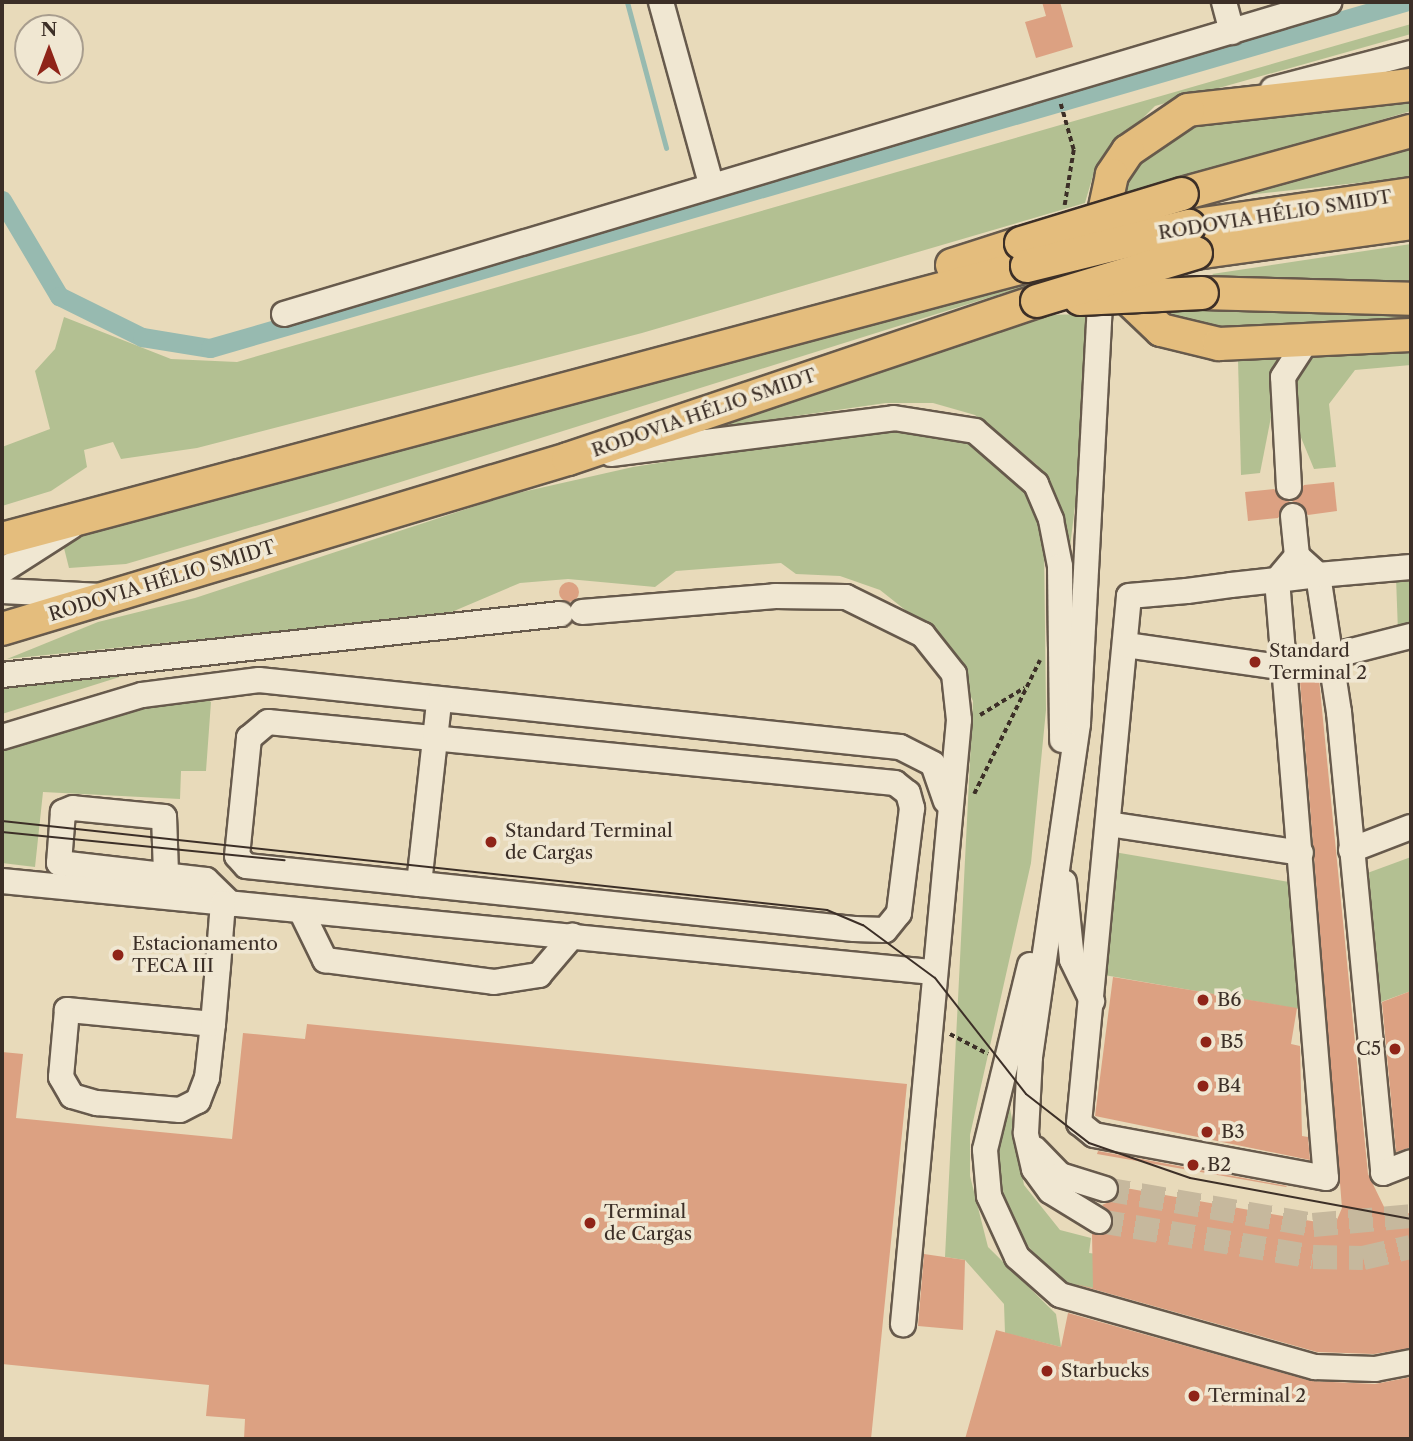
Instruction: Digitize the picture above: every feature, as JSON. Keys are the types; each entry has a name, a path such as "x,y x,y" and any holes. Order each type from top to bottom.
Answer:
{"main road":[{"path":"1411,85 1188,110 1142,137 1112,175 1101,252 1137,313 1161,331 1219,344 1411,335"},
{"path":"1024,255 1182,194 1411,131"},
{"name":"RODOVIA HÉLIO SMIDT","path":"2,629 568,459 1037,301 1193,240 1411,194"},
{"name":"RODOVIA HÉLIO SMIDT","path":"2,538 703,351 1024,255 1411,223"},
{"path":"1037,301 1202,293 1411,299"}],"street":[{"path":"661,2 711,183"},
{"path":"1224,2 1232,32"},
{"path":"284,314 711,183 1329,2"},
{"path":"1188,110 1411,53"},
{"path":"1099,1222 1050,1191 1034,1169 1026,1133 1088,607 1101,252"},
{"path":"1289,487 1283,377 1307,340"},
{"path":"568,459 894,418 975,431 1009,454 1036,484 1060,566 1060,845 1072,960 1092,1001"},
{"path":"2,571 93,512"},
{"path":"1293,516 1297,556 1318,575 1330,659 1383,1173 1411,1162"},
{"path":"1297,556 1277,580 1326,1178 1094,1135 1079,1123 1129,596 1277,580 1318,575 1411,566"},
{"path":"2,591 110,596"},
{"path":"2,675 571,613 775,596 846,597 923,635 954,674 959,724 931,972 903,1324"},
{"path":"1126,645 1285,668 1330,659 1411,636"},
{"path":"2,737 142,695 224,681 922,753 959,724"},
{"path":"413,883 431,702"},
{"path":"268,722 428,741 895,783 908,793 912,808 899,913 885,930 413,883 239,863 247,751 255,727 268,722"},
{"path":"922,753 940,775 948,816"},
{"path":"64,875 57,859 66,810 130,813 166,820 166,873"},
{"path":"1108,824 1301,853"},
{"path":"1351,849 1411,827"},
{"path":"1060,845 1004,1056 985,1150 989,1196 1017,1257 1060,1294 1315,1367 1361,1370 1411,1362"},
{"path":"2,881 64,875 166,873 214,883 227,904 213,1024 203,1093 190,1107 83,1101 61,1077 67,1010 213,1024"},
{"path":"64,875 227,904 573,935 931,972"},
{"path":"302,911 325,960 495,982 539,975 573,935"},
{"path":"1026,1133 1048,1167 1105,1189"}],"path":[{"path":"1058,91 1066,122"},
{"path":"973,798 1043,653"},
{"path":"959,724 1026,687"},
{"path":"959,1037 976,1052 1004,1056"}],"green space":[{"path":"1411,24 1411,34 1155,106 1096,165 1085,203 642,333 197,448 121,459 113,442 84,450 87,467 51,491 2,506 2,447 50,429 35,371 55,349 64,317 171,359 237,362"},
{"path":"1411,92 1411,111 1123,196 1119,180 1181,121"},
{"path":"1411,137 1411,177 1221,198"},
{"path":"1411,244 1411,292 1224,282 1212,274"},
{"path":"1030,275 1032,284 327,505 126,564 69,568 62,540 354,453"},
{"path":"1411,305 1411,318 1223,331 1184,324 1153,307"},
{"path":"1092,314 1093,361 1067,571 1053,495 1037,465 975,415 933,403 886,403 712,428 709,418 1041,315"},
{"path":"1411,343 1411,365 1355,370 1329,404 1336,467 1314,469 1288,406 1292,372 1301,359 1319,350"},
{"path":"1283,356 1260,473 1241,475 1238,360"},
{"path":"876,429 959,436 987,453 1010,471 1034,508 1044,546 1046,710 1031,863 970,1135 970,1176 988,1247 1056,1314 1061,1347 1005,1333 1004,1304 965,1260 945,1257 973,701 942,639 880,590 840,576 796,574 781,563 676,571 655,587 568,579 520,583 447,614 7,659 98,622 195,598 509,495 633,467"},
{"path":"1411,575 1411,628 1398,632 1396,577"},
{"path":"168,665 129,674 2,714 2,683"},
{"path":"194,691 211,702 206,771 181,771 180,799 43,792 35,867 2,863 2,747"},
{"path":"1114,852 1295,883 1299,1009 1104,975"},
{"path":"1411,857 1411,991 1378,1003 1362,875"},
{"path":"1009,1103 1024,1185 1060,1230 1091,1238 1089,1253 1097,1254 1093,1288 1060,1282 1018,1235 1001,1193 996,1149"}],"building":[{"path":"1042,2 1060,2 1073,47 1036,58 1025,22 1046,16"},
{"path":"1334,482 1337,511 1308,515 1292,501 1304,485"},
{"path":"1274,489 1290,502 1278,518 1248,521 1245,492"},
{"path":"569,582 576,585 579,592 576,599 569,602 562,599 559,592 562,585"},
{"path":"1319,679 1368,1174 1388,1215 1411,1213 1411,1348 1374,1354 1317,1352 1075,1284 1093,1288 1092,1234 1112,1228 1112,1215 1102,1205 1116,1199 1120,1187 1317,1222 1336,1222 1342,1208 1300,681"},
{"path":"1113,977 1297,1008 1291,1044 1300,1046 1302,1136 1308,1137 1310,1160 1095,1116"},
{"path":"1411,991 1411,1147 1396,1152 1382,1002"},
{"name":"Terminal de Cargas","path":"307,1024 907,1084 871,1439 244,1439 245,1419 206,1416 209,1385 2,1364 2,1052 23,1054 16,1118 232,1139 243,1033 305,1039"},
{"path":"1098,1151 1287,1186 1097,1154"},
{"path":"924,1254 965,1260 963,1330 918,1326"},
{"name":"Terminal 2","path":"1068,1313 1311,1381 1375,1384 1411,1377 1411,1439 965,1439 996,1330 1061,1347"}],"waterway":[{"path":"627,2 666,148"},
{"path":"2,200 59,296 142,337 210,348 1405,2"}],"tunnel":[{"path":"1105,1189 1313,1225 1411,1216"},
{"path":"1099,1221 1313,1257 1363,1258 1411,1247"}],"tram line":[{"path":"2,821 827,910 863,925 935,978 1026,1094 1089,1143 1190,1178 1411,1219"},
{"path":"2,832 285,860"}],"place":[{"name":"Standard Terminal 2","path":"1255,662"},
{"name":"Standard Terminal de Cargas","path":"491,842"},
{"name":"Estacionamento TECA III","path":"118,955"},
{"name":"B6","path":"1203,1000"},
{"name":"B5","path":"1206,1042"},
{"name":"C5","path":"1395,1049"},
{"name":"B4","path":"1203,1086"},
{"name":"B3","path":"1207,1132"},
{"name":"B2","path":"1193,1165"},
{"name":"Terminal de Cargas","path":"590,1223"},
{"name":"Starbucks","path":"1047,1371"},
{"name":"Terminal 2","path":"1194,1396"}]}
